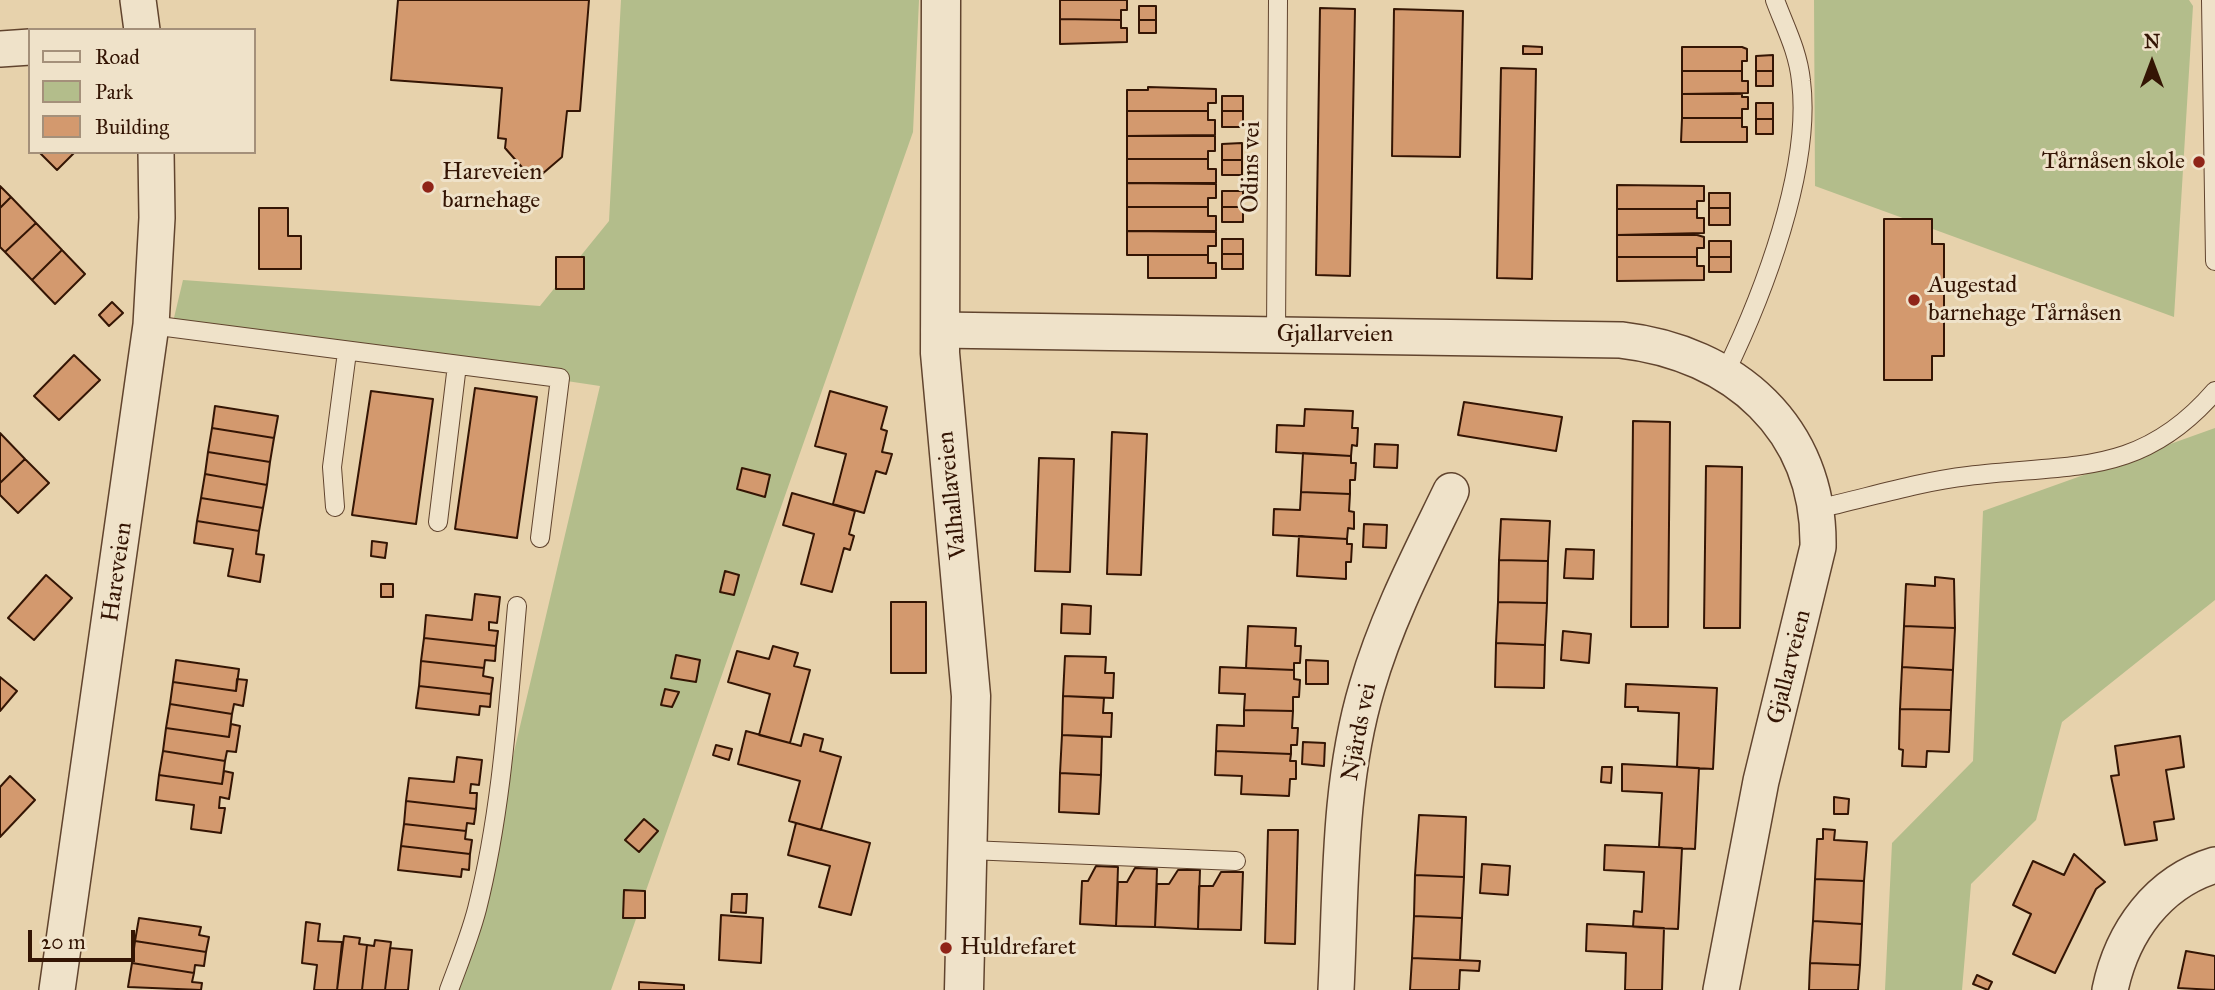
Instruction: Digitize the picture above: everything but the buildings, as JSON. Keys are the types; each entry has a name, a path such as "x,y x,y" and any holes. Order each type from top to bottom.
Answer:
{"street":[{"path":"138,0 142,28"},
{"name":"Valhallaveien","path":"941,0 939,330 945,419 969,654 969,850 964,990"},
{"path":"0,49 28,47"},
{"name":"Hareveien","path":"57,990 151,325 157,239 156,154"},
{"name":"Gjallarveien","path":"939,330 1621,340 1671,349 1725,373 1769,409 1787,434 1811,482 1817,509 1816,562 1761,780 1721,990"},
{"name":"Njårds vei","path":"1336,990 1346,810 1362,709 1395,607 1451,491"},
{"path":"2110,990 2113,975 2138,920 2156,897 2178,880 2215,864"}],"lane":[{"name":"Odins vei","path":"1276,335 1278,0"},
{"path":"1725,373 1762,289 1801,146 1803,104 1799,66 1775,0"},
{"path":"2211,0 2215,261"},
{"path":"151,325 560,378 540,538"},
{"path":"335,507 332,467 347,352"},
{"path":"438,522 457,365"},
{"path":"1817,509 1944,480 2083,466 2121,457 2161,440 2199,410 2215,391"},
{"path":"449,990 476,912 489,851 505,735 517,606"},
{"path":"969,850 1236,861"}],"green space":[{"path":"621,0 919,0 913,132 611,990 458,990 600,386 173,322 183,280 540,306 609,221"},
{"path":"1814,0 2189,0 2193,6 2174,317 1815,186"},
{"path":"2215,428 2215,600 2062,722 2036,820 1971,884 1962,990 1885,990 1892,843 1973,761 1983,511"}],"place":[{"name":"Tårnåsen skole","path":"2199,162"},
{"name":"Hareveien barnehage","path":"428,187"},
{"name":"Augestad barnehage Tårnåsen","path":"1914,300"},
{"name":"Huldrefaret","path":"946,948"}]}
